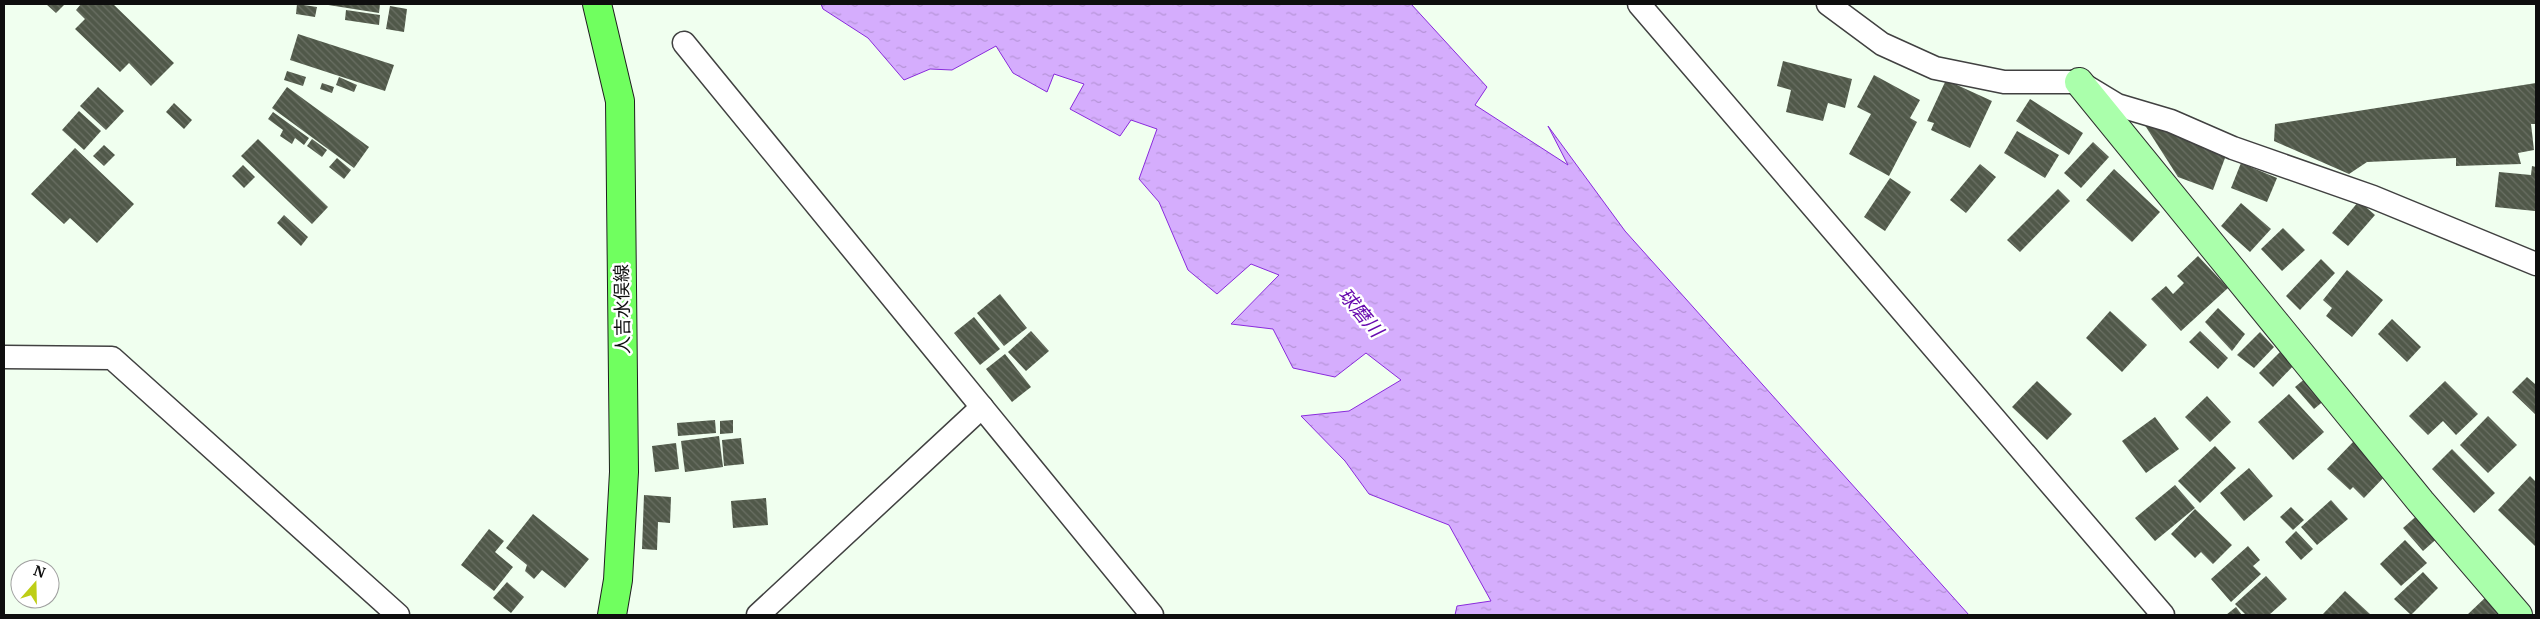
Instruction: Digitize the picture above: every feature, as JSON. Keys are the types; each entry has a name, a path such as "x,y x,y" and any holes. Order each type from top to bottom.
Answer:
{"main road":[{"name":"人吉水俣線","path":"597,4 620,101 624,472 618,580 612,615"}],"street":[{"path":"1639,4 2163,615"},
{"path":"1828,4 1882,44 1935,68 2004,82 2079,82 2117,105 2171,121 2233,148 2372,197 2536,264"},
{"path":"684,43 1152,615"},
{"path":"2079,82 2421,502 2518,615"},
{"path":"4,357 112,358 398,615"},
{"path":"758,615 982,407"}],"water":[{"name":"球磨川","path":"821,4 1411,4 1487,87 1475,105 1568,165 1548,126 1625,231 1969,615 1455,615 1457,606 1491,601 1449,525 1369,494 1345,461 1301,416 1349,411 1401,380 1366,353 1335,377 1293,368 1273,329 1231,324 1279,275 1251,264 1217,294 1188,270 1159,202 1139,179 1157,129 1131,120 1120,136 1070,109 1084,84 1054,74 1047,92 1013,73 996,46 952,70 930,69 904,80 868,38 823,9"}],"building":[{"path":"46,4 65,4 56,13"},
{"path":"81,4 113,4 174,63 151,86 129,63 120,72 75,29 85,19 76,10"},
{"path":"297,4 317,7 315,17 296,14"},
{"path":"322,4 380,4 379,13"},
{"path":"390,6 407,9 404,32 386,29"},
{"path":"346,10 380,15 379,25 345,20"},
{"path":"298,34 394,65 385,91 290,60"},
{"path":"1783,61 1852,79 1845,108 1828,103 1823,121 1786,112 1791,90 1777,86"},
{"path":"287,71 306,77 303,86 284,80"},
{"path":"1874,75 1920,100 1910,118 1917,122 1889,176 1849,154 1871,114 1857,107"},
{"path":"339,77 357,85 354,92 336,85"},
{"path":"1946,80 1992,101 1970,148 1931,130 1934,123 1927,121"},
{"path":"322,83 334,87 332,93 320,89"},
{"path":"2536,83 2536,124 2531,124 2534,150 2518,153 2521,164 2456,166 2456,158 2367,162 2349,174 2274,141 2275,124"},
{"path":"98,87 124,111 106,130 80,106"},
{"path":"287,87 369,147 354,168 272,108"},
{"path":"2030,99 2083,133 2069,155 2016,121"},
{"path":"174,103 192,120 184,129 166,112"},
{"path":"79,111 101,131 84,150 62,130"},
{"path":"273,112 309,138 304,145 295,138 292,144 280,136 283,130 268,119"},
{"path":"2139,116 2228,150 2213,190 2178,177"},
{"path":"2017,131 2059,155 2045,178 2004,153"},
{"path":"258,139 328,207 312,224 241,156"},
{"path":"312,139 327,150 322,157 307,146"},
{"path":"2093,142 2109,157 2081,188 2064,173"},
{"path":"104,145 115,155 104,166 93,156"},
{"path":"75,148 134,204 97,243 70,218 64,224 31,194"},
{"path":"337,158 351,170 344,179 329,167"},
{"path":"2241,163 2277,178 2267,202 2231,188"},
{"path":"1980,164 1996,177 1966,213 1950,200"},
{"path":"243,165 255,177 244,188 232,176"},
{"path":"2532,166 2536,167 2535,211 2495,207 2499,172 2531,175"},
{"path":"2114,169 2160,212 2132,242 2086,200"},
{"path":"1890,178 1911,192 1885,231 1864,217"},
{"path":"2058,189 2070,201 2020,252 2007,240"},
{"path":"2359,201 2375,215 2348,246 2332,233"},
{"path":"2241,203 2271,229 2250,252 2221,226"},
{"path":"284,215 308,237 301,246 277,223"},
{"path":"2283,228 2305,250 2282,271 2261,249"},
{"path":"2198,256 2228,288 2181,331 2151,299 2166,286 2173,294 2184,283 2177,276"},
{"path":"2321,259 2335,273 2300,310 2286,296"},
{"path":"2347,270 2383,300 2352,337 2326,316 2332,308 2323,300"},
{"path":"1000,294 1027,328 1004,346 977,313"},
{"path":"2218,308 2245,334 2232,351 2205,322"},
{"path":"2110,311 2147,345 2122,372 2086,338"},
{"path":"974,317 1000,349 980,365 954,333"},
{"path":"2392,319 2421,347 2407,362 2378,334"},
{"path":"1031,331 1049,351 1026,371 1008,352"},
{"path":"2200,331 2228,358 2218,369 2189,342"},
{"path":"2260,332 2274,347 2254,368 2237,355"},
{"path":"2280,352 2294,365 2273,387 2259,373"},
{"path":"1005,354 1031,387 1012,402 986,369"},
{"path":"2307,377 2326,399 2314,409 2295,387"},
{"path":"2527,377 2536,383 2536,415 2512,392"},
{"path":"2037,381 2072,414 2047,440 2012,407"},
{"path":"2445,381 2478,414 2456,435 2443,421 2428,435 2409,416"},
{"path":"2289,394 2324,432 2293,460 2258,422"},
{"path":"2207,396 2231,422 2210,442 2185,417"},
{"path":"2488,416 2517,445 2488,473 2460,445"},
{"path":"2155,417 2179,449 2146,473 2122,441"},
{"path":"715,420 716,433 678,436 677,423"},
{"path":"733,420 733,433 720,434 720,421"},
{"path":"719,436 723,467 685,472 681,441"},
{"path":"741,438 744,464 724,466 722,440"},
{"path":"2354,441 2388,473 2364,498 2353,487 2350,490 2327,469"},
{"path":"676,443 679,469 655,472 652,446"},
{"path":"2215,446 2236,468 2200,503 2178,481"},
{"path":"2452,449 2495,493 2474,513 2432,469"},
{"path":"2249,468 2273,496 2244,521 2220,493"},
{"path":"2530,476 2536,482 2536,547 2498,510"},
{"path":"2175,485 2195,508 2155,541 2135,518"},
{"path":"644,495 671,497 670,523 658,522 657,550 642,549"},
{"path":"766,498 768,525 733,528 731,501"},
{"path":"2331,500 2348,519 2317,545 2301,527"},
{"path":"2291,507 2304,520 2293,530 2280,517"},
{"path":"2195,509 2232,545 2213,564 2201,552 2195,558 2171,534"},
{"path":"2421,512 2441,535 2423,551 2403,528"},
{"path":"533,514 589,559 565,588 542,570 534,579 525,571 527,565 506,548"},
{"path":"489,529 504,541 495,552 513,567 494,591 461,565"},
{"path":"2296,531 2313,549 2301,560 2285,542"},
{"path":"2405,540 2427,563 2401,586 2380,564"},
{"path":"2248,546 2260,560 2253,566 2261,574 2231,602 2211,579"},
{"path":"2423,572 2438,588 2411,615 2394,599"},
{"path":"2266,576 2287,599 2269,615 2246,615 2235,604"},
{"path":"507,582 524,597 511,613 493,598"},
{"path":"2345,591 2371,615 2322,615"},
{"path":"2487,596 2506,615 2467,615"},
{"path":"2236,607 2242,615 2226,615"}]}
